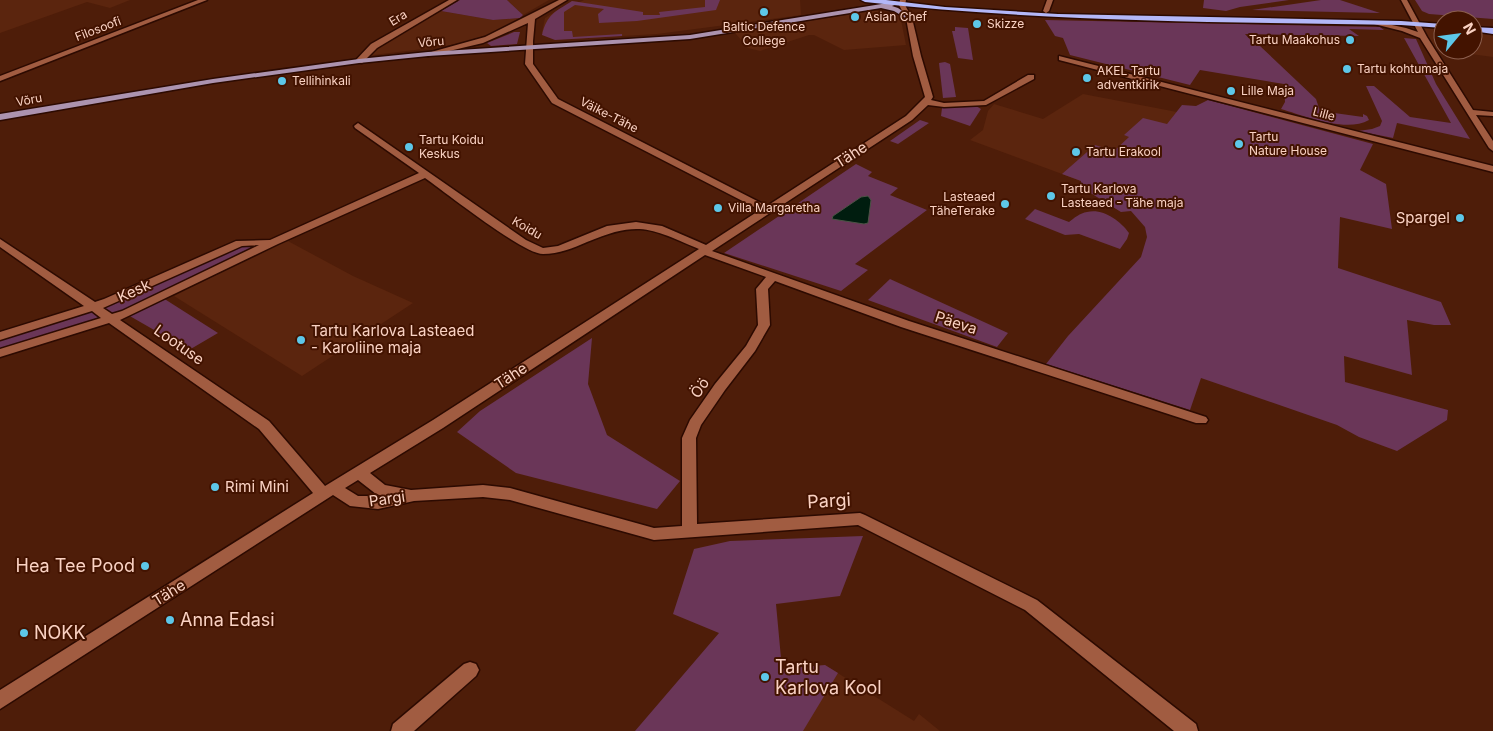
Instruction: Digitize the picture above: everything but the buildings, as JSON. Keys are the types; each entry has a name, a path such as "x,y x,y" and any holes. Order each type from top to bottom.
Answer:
{"highway":[{"path":"893,3 1058,16 1373,23 1433,20"},
{"path":"865,4 893,3 1046,11 1416,21 1433,24"}],"main road":[{"path":"893,3 896,9 909,18"},
{"name":"Võru","path":"0,117 213,80 359,61 428,54 690,37 865,4"}],"street":[{"name":"Filosoofi","path":"0,79 204,0"},
{"name":"Era","path":"359,61 374,46 454,0"},
{"path":"428,54 467,46 488,39 532,19 564,0"},
{"path":"1046,11 1050,0"},
{"path":"1404,0 1423,37 1493,148"},
{"path":"893,3 909,18 917,56 929,97 926,102 944,105 986,103 1031,77"},
{"name":"Väike-Tähe","path":"532,19 529,64 555,101 766,209"},
{"path":"1373,23 1396,26 1423,37"},
{"name":"Lille","path":"1062,58 1493,169"},
{"name":"Tähe","path":"0,700 705,250 908,118 926,102"},
{"path":"1471,112 1493,114"},
{"name":"Koidu","path":"358,126 522,242 542,250 560,249 611,228 636,225 658,228 705,250"},
{"name":"Kesk","path":"0,353 112,319 274,242 425,174"},
{"name":"Lootuse","path":"0,242 264,425 329,491"},
{"name":"Kesk","path":"0,336 95,307 240,243 274,242"},
{"name":"Päeva","path":"705,250 772,277 905,324 1201,420"},
{"name":"Öö","path":"690,531 689,438 695,424 720,387 751,348 764,325 762,289 772,277"},
{"name":"Pargi","path":"359,472 381,490 414,495"},
{"name":"Pargi","path":"329,491 358,502 378,503 414,495 483,491 510,494 654,534 860,519 1031,605 1189,731"},
{"path":"400,731 470,670"}],"shaded area":[{"path":"0,0 130,0 110,8 87,2 0,33"},
{"path":"460,0 507,0 523,15 520,18 493,20 441,11"},
{"path":"507,0 549,0 523,15"},
{"path":"584,0 800,0 801,15 657,34 572,39 571,31 542,33 545,18 572,1 580,2"},
{"path":"705,0 720,0 716,10 637,21 599,23 598,14 604,9 575,5 564,12 564,31 572,31 573,37 622,34 622,36 555,40 542,35 549,18 572,1 643,12 643,15 660,15 659,12 705,7"},
{"path":"1204,0 1289,0 1240,7 1226,11 1203,8"},
{"path":"1321,0 1340,0 1380,13 1252,10"},
{"path":"1415,0 1493,0 1493,19 1483,18 1483,10 1433,10 1433,14 1422,11"},
{"path":"872,10 900,15 906,45 844,50 814,35 809,35 760,51 748,48 735,33"},
{"path":"441,11 493,20 520,18 493,33 465,42 373,55 372,52 393,38"},
{"path":"1045,20 1380,27 1384,30 1349,29 1359,36 1245,34 1316,99 1320,111 1363,117 1363,114 1369,120 1360,124 1349,125 1325,122 1281,109 1285,102 1284,84 1200,70 1190,85 1070,55 1063,38 1055,36"},
{"path":"1418,24 1433,25 1433,49"},
{"path":"955,27 968,28 973,60 958,58 952,31 955,31"},
{"path":"1483,30 1493,32 1493,57 1483,56"},
{"path":"514,32 520,32 517,44 491,46 487,43"},
{"path":"1404,38 1416,39 1436,84 1470,139 1397,123 1393,138 1358,131 1380,126 1382,121 1366,86 1374,86 1410,117 1451,123"},
{"path":"945,62 950,64 956,97 943,98 939,63"},
{"name":"Tartu Erakool","path":"1083,94 1177,112 1147,149 1121,212 1081,187 1081,181 970,140 983,130 988,111 994,104 1043,119"},
{"path":"1208,100 1373,144 1360,170 1386,184 1392,229 1340,217 1338,268 1441,302 1451,325 1434,325 1407,320 1412,375 1344,356 1345,382 1448,410 1447,420 1397,451 1359,437 1337,425 1201,378 1190,410 1046,364 1068,336 1141,257 1147,237 1145,227 1131,211 1121,212 1081,187 1081,181 1062,174 1095,145 1114,151 1129,137 1124,135 1143,118 1167,124 1182,105 1196,106"},
{"path":"976,106 981,109 970,126 941,116 942,108"},
{"path":"920,120 929,123 898,144 890,141"},
{"path":"856,164 872,172 868,176 898,188 890,195 927,210 855,264 868,270 841,291 724,253"},
{"path":"868,196 871,200 868,223 832,219 833,216 861,197"},
{"path":"1035,209 1069,222 1084,213 1093,211 1105,213 1121,224 1129,233 1120,249 1079,234 1065,235 1025,219"},
{"name":"Tartu Karlova Lasteaed - Karoliine maja","path":"286,240 353,276 413,303 302,376 174,296"},
{"path":"274,242 163,298 218,333 189,350 128,315 0,353 0,336 95,307 240,243"},
{"path":"890,279 1008,333 997,347 868,300"},
{"path":"592,338 588,384 607,435 680,481 657,509 516,473 457,432 480,411"},
{"path":"863,536 840,596 776,604 782,669 825,665 838,673 803,731 635,731 719,633 673,614 694,549 730,541"},
{"name":"Tartu Karlova Kool","path":"825,665 914,721 919,714 940,731 639,731 782,669"}],"place":[{"name":"Baltic Defence College","path":"764,12"},
{"name":"Asian Chef","path":"855,17"},
{"name":"Skizze","path":"977,24"},
{"name":"Tartu Maakohus","path":"1350,40"},
{"name":"Tartu kohtumaja","path":"1347,69"},
{"name":"AKEL Tartu adventkirik","path":"1087,78"},
{"name":"Tellihinkali","path":"282,81"},
{"name":"Lille Maja","path":"1231,91"},
{"name":"Tartu Nature House","path":"1239,144"},
{"name":"Tartu Koidu Keskus","path":"409,147"},
{"name":"Tartu Erakool","path":"1076,152"},
{"name":"Tartu Karlova Lasteaed - Tähe maja","path":"1051,196"},
{"name":"Lasteaed TäheTerake","path":"1005,204"},
{"name":"Villa Margaretha","path":"718,208"},
{"name":"Spargel","path":"1460,218"},
{"name":"Tartu Karlova Lasteaed - Karoliine maja","path":"301,340"},
{"name":"Rimi Mini","path":"215,487"},
{"name":"Hea Tee Pood","path":"145,566"},
{"name":"Anna Edasi","path":"170,620"},
{"name":"NOKK","path":"24,633"},
{"name":"Tartu Karlova Kool","path":"765,677"}]}
